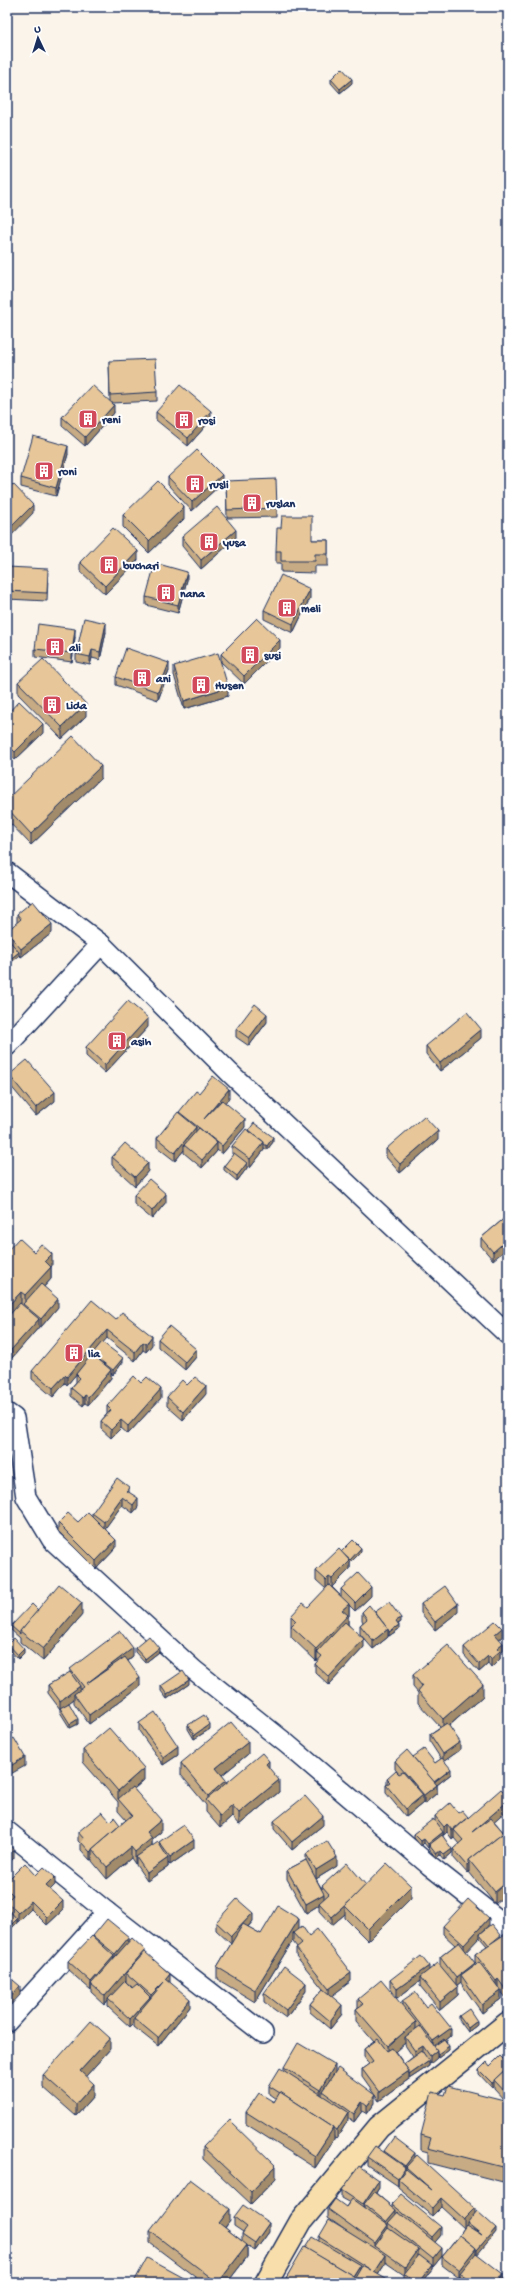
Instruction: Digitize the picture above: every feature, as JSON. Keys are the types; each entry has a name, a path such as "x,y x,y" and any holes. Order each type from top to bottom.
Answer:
{"main road":[{"path":"266,2283 301,2221 379,2127 508,2023"}],"street":[{"path":"7,872 101,944 230,1073 508,1335"},
{"path":"7,1046 101,944"},
{"path":"7,1413 14,1418 26,1497 52,1540 194,1670 287,1744 429,1865 495,1917 508,1932"},
{"path":"7,1831 106,1912 263,2033"},
{"path":"7,2022 106,1912"}],"building":[{"path":"342,68 352,79 340,89 331,79"},
{"path":"155,359 157,392 110,395 109,361"},
{"name":"reni","path":"92,385 114,405 85,437 62,417"},
{"name":"rosi","path":"180,385 211,411 188,438 156,412"},
{"name":"roni","path":"33,436 68,446 56,488 21,478"},
{"name":"rusli","path":"197,450 222,475 192,502 168,477"},
{"name":"ruslan","path":"276,479 277,508 227,510 226,481"},
{"path":"158,481 184,507 149,541 123,515"},
{"path":"13,484 33,505 7,531 7,490"},
{"name":"yusa","path":"217,507 236,530 201,560 182,537"},
{"path":"282,516 312,516 312,540 328,540 328,554 315,554 315,561 281,561 281,551 276,551 277,528 281,528"},
{"name":"buchari","path":"113,528 138,551 105,586 80,562"},
{"name":"nana","path":"155,563 187,572 178,605 146,597"},
{"path":"7,567 48,569 47,593 7,591"},
{"name":"meli","path":"281,575 310,589 293,624 264,610"},
{"path":"84,618 106,623 100,652 92,650 90,657 76,654"},
{"name":"susi","path":"257,618 280,640 244,676 221,654"},
{"name":"ali","path":"38,624 75,629 72,653 35,649"},
{"name":"ani","path":"126,648 169,663 158,692 116,677"},
{"name":"Husen","path":"218,653 228,687 184,701 174,666"},
{"name":"Lida","path":"43,659 86,704 62,727 18,682"},
{"path":"19,701 43,724 15,752 7,744 7,714"},
{"path":"73,736 101,766 31,834 7,808 7,799"},
{"path":"33,901 52,924 21,949 7,931 21,919 17,914"},
{"path":"7,938 19,952 8,961 7,959"},
{"name":"asih","path":"128,1001 148,1018 105,1065 86,1047"},
{"path":"255,1004 267,1014 249,1038 236,1029"},
{"path":"467,1012 481,1029 440,1063 426,1046"},
{"path":"27,1060 55,1092 36,1108 9,1075"},
{"path":"213,1076 229,1089 204,1119 222,1100 245,1119 222,1146 179,1112 196,1091 199,1093"},
{"path":"178,1112 196,1127 175,1153 157,1138"},
{"path":"424,1116 438,1131 400,1164 386,1149"},
{"path":"254,1123 273,1137 267,1146 249,1130"},
{"path":"199,1128 217,1143 202,1160 184,1145"},
{"path":"246,1129 264,1142 250,1159 232,1146"},
{"path":"125,1143 148,1163 135,1177 112,1157"},
{"path":"234,1153 247,1163 237,1176 224,1166"},
{"path":"149,1179 166,1194 152,1211 134,1195"},
{"path":"507,1216 508,1239 493,1252 481,1238"},
{"path":"19,1238 34,1252 41,1244 52,1254 45,1261 51,1267 25,1295 21,1292 7,1307 7,1251"},
{"path":"41,1284 58,1299 41,1319 23,1304"},
{"path":"92,1300 116,1320 122,1312 152,1336 146,1344 143,1342 135,1352 107,1330 67,1377 65,1375 53,1388 32,1371"},
{"path":"20,1303 39,1319 11,1350 7,1347 7,1318"},
{"path":"169,1326 196,1349 185,1362 158,1339"},
{"path":"102,1342 123,1358 113,1370 92,1354"},
{"path":"92,1354 111,1370 88,1397 85,1395 83,1398 71,1388 80,1378 76,1374"},
{"path":"134,1376 141,1383 147,1377 161,1389 128,1426 121,1420 111,1430 101,1421 111,1410 107,1406"},
{"path":"195,1377 206,1386 183,1412 167,1397 182,1380 187,1385"},
{"path":"117,1478 129,1487 127,1491 138,1498 133,1505 122,1497 104,1522 92,1513"},
{"path":"88,1512 116,1540 96,1561 58,1523 68,1513 78,1522"},
{"path":"353,1540 361,1548 350,1560 341,1552"},
{"path":"339,1549 350,1561 332,1579 329,1577 326,1580 316,1571"},
{"path":"358,1573 371,1587 355,1603 341,1589"},
{"path":"7,1582 11,1586 7,1591"},
{"path":"59,1584 82,1603 43,1649 20,1631"},
{"path":"329,1585 349,1604 342,1610 348,1615 316,1649 291,1626 296,1621 291,1616 303,1603 308,1607"},
{"path":"445,1586 458,1604 435,1622 421,1604"},
{"path":"389,1602 401,1618 396,1621 399,1625 389,1632 375,1612"},
{"path":"32,1604 38,1610 20,1631 20,1634 11,1626"},
{"path":"369,1605 388,1629 373,1641 360,1625 367,1619 362,1612"},
{"path":"495,1621 502,1628 495,1634 503,1643 497,1648 500,1651 491,1659 488,1656 479,1664 464,1647"},
{"path":"345,1622 364,1639 329,1677 315,1664 322,1656 317,1652"},
{"path":"120,1631 133,1648 86,1684 125,1657 140,1678 89,1715 74,1694 84,1687 70,1669"},
{"path":"149,1636 159,1648 145,1659 135,1648"},
{"path":"14,1638 24,1649 18,1655 8,1644"},
{"path":"448,1645 483,1684 443,1719 418,1691 422,1686 413,1675"},
{"path":"183,1671 189,1680 167,1695 161,1686"},
{"path":"70,1672 80,1686 60,1701 48,1685"},
{"path":"69,1703 78,1719 70,1724 60,1708"},
{"path":"155,1712 178,1746 163,1757 139,1723"},
{"path":"204,1715 210,1724 194,1735 188,1725"},
{"path":"231,1722 248,1742 216,1768 226,1780 208,1796 181,1763"},
{"path":"447,1723 460,1742 443,1754 430,1734"},
{"path":"109,1728 144,1768 118,1791 83,1750"},
{"path":"14,1738 25,1757 7,1768 7,1742"},
{"path":"424,1749 435,1763 442,1758 451,1769 434,1782 413,1757"},
{"path":"407,1750 437,1785 424,1795 395,1761"},
{"path":"262,1753 269,1761 266,1764 279,1780 239,1813 232,1805 220,1816 206,1800"},
{"path":"396,1771 399,1774 403,1772 423,1795 406,1809 386,1785 390,1782 387,1779"},
{"path":"508,1773 508,1781 504,1776"},
{"path":"132,1787 161,1820 147,1832 152,1838 135,1852 131,1847 107,1867 92,1849 132,1815 118,1799"},
{"path":"501,1789 508,1796 508,1801 472,1832 491,1818 505,1834 502,1834 469,1860 467,1865 453,1849 463,1840 454,1830"},
{"path":"305,1796 323,1816 292,1842 274,1821"},
{"path":"450,1803 458,1813 462,1810 468,1817 452,1830 447,1824 444,1827 435,1816"},
{"path":"102,1812 110,1821 114,1817 120,1825 90,1852 81,1842 84,1839 78,1832"},
{"path":"433,1819 443,1832 428,1844 424,1839 421,1841 414,1834"},
{"path":"183,1825 194,1840 170,1857 159,1842"},
{"path":"508,1833 508,1841 504,1836"},
{"path":"502,1834 508,1841 508,1881 495,1892 469,1860"},
{"path":"442,1835 452,1849 444,1855 440,1851 436,1854 429,1845"},
{"path":"327,1841 337,1857 316,1870 306,1854"},
{"path":"7,1842 14,1850 7,1856"},
{"path":"158,1842 168,1858 147,1873 136,1857"},
{"path":"306,1860 324,1894 306,1904 287,1870"},
{"path":"25,1863 36,1875 44,1867 55,1877 46,1886 63,1901 47,1917 31,1901 18,1913 7,1902 13,1895 7,1889 7,1881"},
{"path":"347,1863 366,1885 332,1917 319,1903 329,1894 322,1886"},
{"path":"387,1863 411,1886 368,1929 345,1906"},
{"path":"237,1899 253,1913 231,1936 216,1922"},
{"path":"468,1899 489,1918 464,1945 443,1926"},
{"path":"278,1906 299,1919 255,1990 217,1967 243,1924 261,1934"},
{"path":"7,1908 17,1919 7,1929"},
{"path":"107,1919 129,1937 115,1954 93,1936"},
{"path":"492,1924 501,1935 489,1945 480,1934"},
{"path":"302,1926 309,1936 317,1929 351,1973 329,1989 296,1948 302,1943 293,1933"},
{"path":"505,1934 508,1938 508,1993 498,1979 496,1981 475,1954"},
{"path":"92,1936 114,1956 91,1982 68,1961"},
{"path":"132,1938 145,1950 105,1996 91,1984"},
{"path":"459,1942 475,1963 456,1978 440,1957"},
{"path":"145,1952 170,1974 166,1979 190,1999 158,2038 134,2018 164,1982 151,1995 126,1973"},
{"path":"421,1956 429,1966 397,1989 390,1980"},
{"path":"479,1962 501,1991 482,2005 461,1975"},
{"path":"438,1963 458,1987 440,2002 420,1977"},
{"path":"284,1966 306,1983 286,2010 264,1993"},
{"path":"7,1975 20,1986 7,2001"},
{"path":"381,1980 416,2022 388,2046 356,2009 363,2004 358,1999"},
{"path":"125,1981 132,1988 137,1984 150,1997 130,2019 108,1999"},
{"path":"323,1989 342,2005 330,2021 310,2004"},
{"path":"415,1992 426,2007 431,2003 451,2028 433,2041 402,2001"},
{"path":"469,2009 477,2021 468,2028 459,2016"},
{"path":"91,2021 110,2038 80,2071 94,2084 76,2104 43,2075"},
{"path":"420,2026 437,2050 430,2056 423,2046 415,2051 405,2037"},
{"path":"378,2039 387,2051 392,2048 409,2071 379,2092 362,2069 373,2061 364,2049"},
{"path":"444,2039 449,2046 438,2054 434,2046"},
{"path":"298,2043 335,2065 320,2090 284,2067"},
{"path":"508,2046 508,2054 504,2050"},
{"path":"422,2051 429,2061 409,2075 409,2071 404,2064"},
{"path":"500,2056 508,2064 508,2067 492,2083 479,2070 487,2062 490,2066"},
{"path":"508,2067 508,2095 494,2080"},
{"path":"280,2068 348,2112 337,2130 269,2086"},
{"path":"338,2068 375,2095 367,2106 362,2102 354,2114 322,2091"},
{"path":"448,2086 508,2101 508,2148 503,2167 428,2148 431,2138 421,2135 432,2092 445,2095"},
{"path":"280,2092 334,2127 315,2156 246,2112 259,2093 274,2102"},
{"path":"229,2120 276,2166 251,2192 203,2147"},
{"path":"394,2137 415,2153 405,2166 384,2151"},
{"path":"375,2146 405,2167 398,2178 367,2157"},
{"path":"417,2155 475,2208 464,2219 441,2198 432,2208 398,2179 406,2169 432,2190 406,2167"},
{"path":"359,2166 379,2180 363,2204 342,2190"},
{"path":"190,2179 230,2209 219,2223 247,2245 218,2283 150,2231"},
{"path":"374,2192 396,2210 386,2222 364,2204"},
{"path":"401,2194 441,2227 432,2237 392,2204"},
{"path":"335,2199 346,2207 352,2199 388,2225 375,2243 328,2209"},
{"path":"243,2205 269,2223 255,2243 242,2234 247,2227 234,2217"},
{"path":"477,2211 496,2228 476,2250 476,2248 460,2235 458,2237 466,2225 482,2235 467,2223"},
{"path":"398,2212 442,2248 433,2259 388,2223"},
{"path":"329,2220 385,2255 374,2272 391,2282 390,2283 363,2283 355,2277 362,2265 371,2270 319,2237"},
{"path":"388,2228 418,2249 405,2267 375,2246"},
{"path":"460,2235 476,2248 459,2270 442,2257"},
{"path":"312,2237 360,2265 353,2276 305,2248"},
{"path":"304,2247 360,2280 359,2283 296,2283 286,2278"},
{"path":"476,2253 503,2274 496,2283 473,2283 460,2273"},
{"path":"419,2255 432,2265 418,2283 416,2283 404,2274"},
{"path":"147,2258 193,2283 134,2282"}],"place":[{"name":"reni","path":"88,419"},
{"name":"rosi","path":"184,420"},
{"name":"roni","path":"44,471"},
{"name":"rusli","path":"195,484"},
{"name":"ruslan","path":"252,503"},
{"name":"yusa","path":"209,542"},
{"name":"buchari","path":"109,565"},
{"name":"nana","path":"166,593"},
{"name":"meli","path":"287,608"},
{"name":"ali","path":"55,647"},
{"name":"susi","path":"250,655"},
{"name":"ani","path":"142,678"},
{"name":"Husen","path":"201,685"},
{"name":"Lida","path":"52,705"},
{"name":"asih","path":"117,1041"},
{"name":"lia","path":"74,1353"}]}
